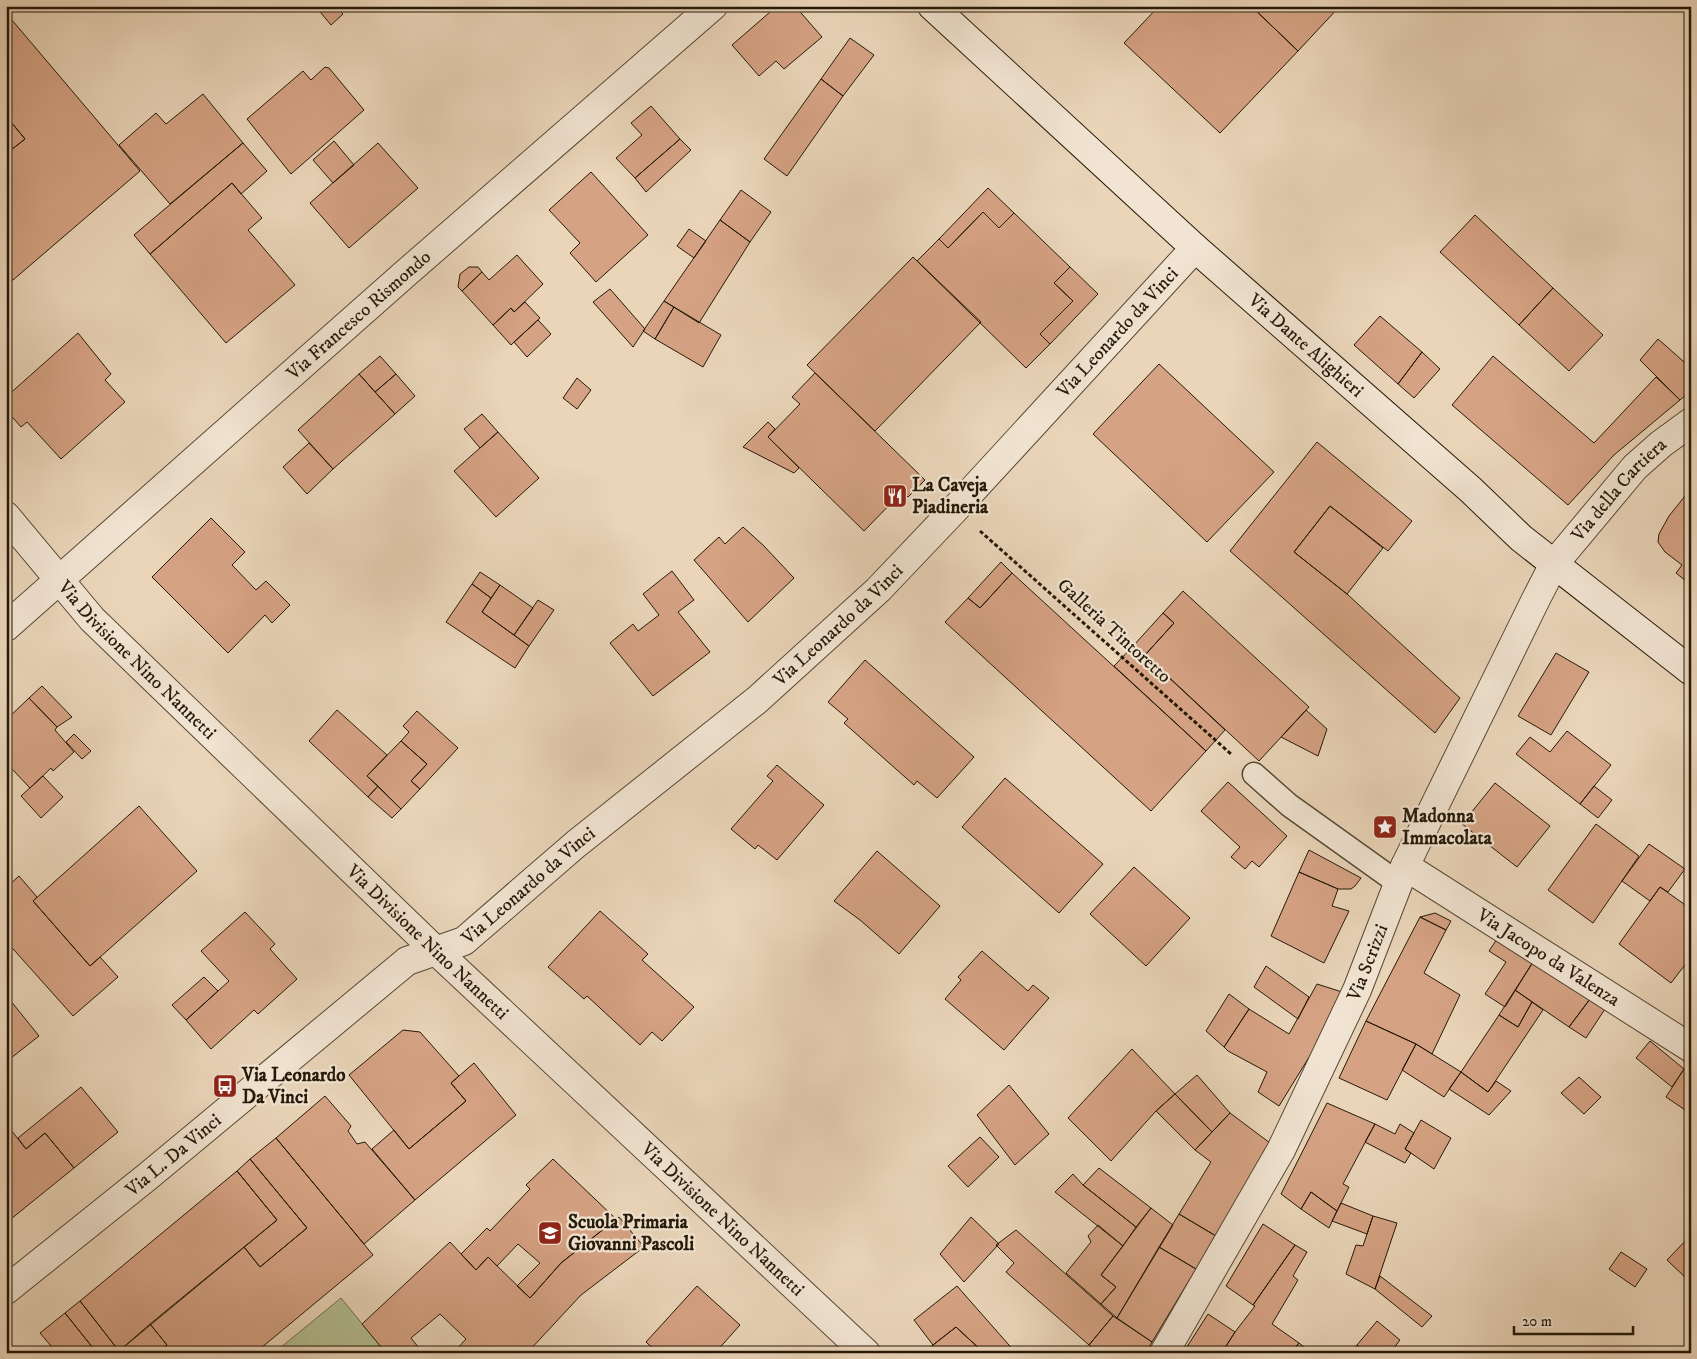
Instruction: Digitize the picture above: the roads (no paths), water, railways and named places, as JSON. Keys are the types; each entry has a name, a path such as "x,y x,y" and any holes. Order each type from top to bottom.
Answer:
{"street":[{"name":"Via Francesco Rismondo","path":"6,627 713,6"},
{"name":"Via Dante Alighieri","path":"932,6 1196,248 1471,490 1521,538 1691,671"},
{"name":"Via Leonardo da Vinci","path":"435,950 464,941 576,844 757,700 878,590 1196,248"},
{"name":"Via della Cartiera","path":"1554,564 1635,467 1661,444 1691,422"},
{"name":"Via Divisione Nino Nannetti","path":"6,516 92,619 435,950 866,1353"},
{"name":"Via Scrizzi","path":"1164,1353 1281,1150 1357,990 1402,874 1554,564"},
{"name":"Via Jacopo da Valenza","path":"1402,874 1691,1048"},
{"name":"Via L. Da Vinci","path":"6,1290 155,1170 407,961 435,950"}],"lane":[{"path":"1254,774 1289,805 1402,874"}],"place":[{"name":"La Caveja Piadineria","path":"895,496"},
{"name":"Madonna Immacolata","path":"1385,827"},
{"name":"Via Leonardo Da Vinci","path":"225,1086"},
{"name":"Scuola Primaria Giovanni Pascoli","path":"550,1233"}]}
